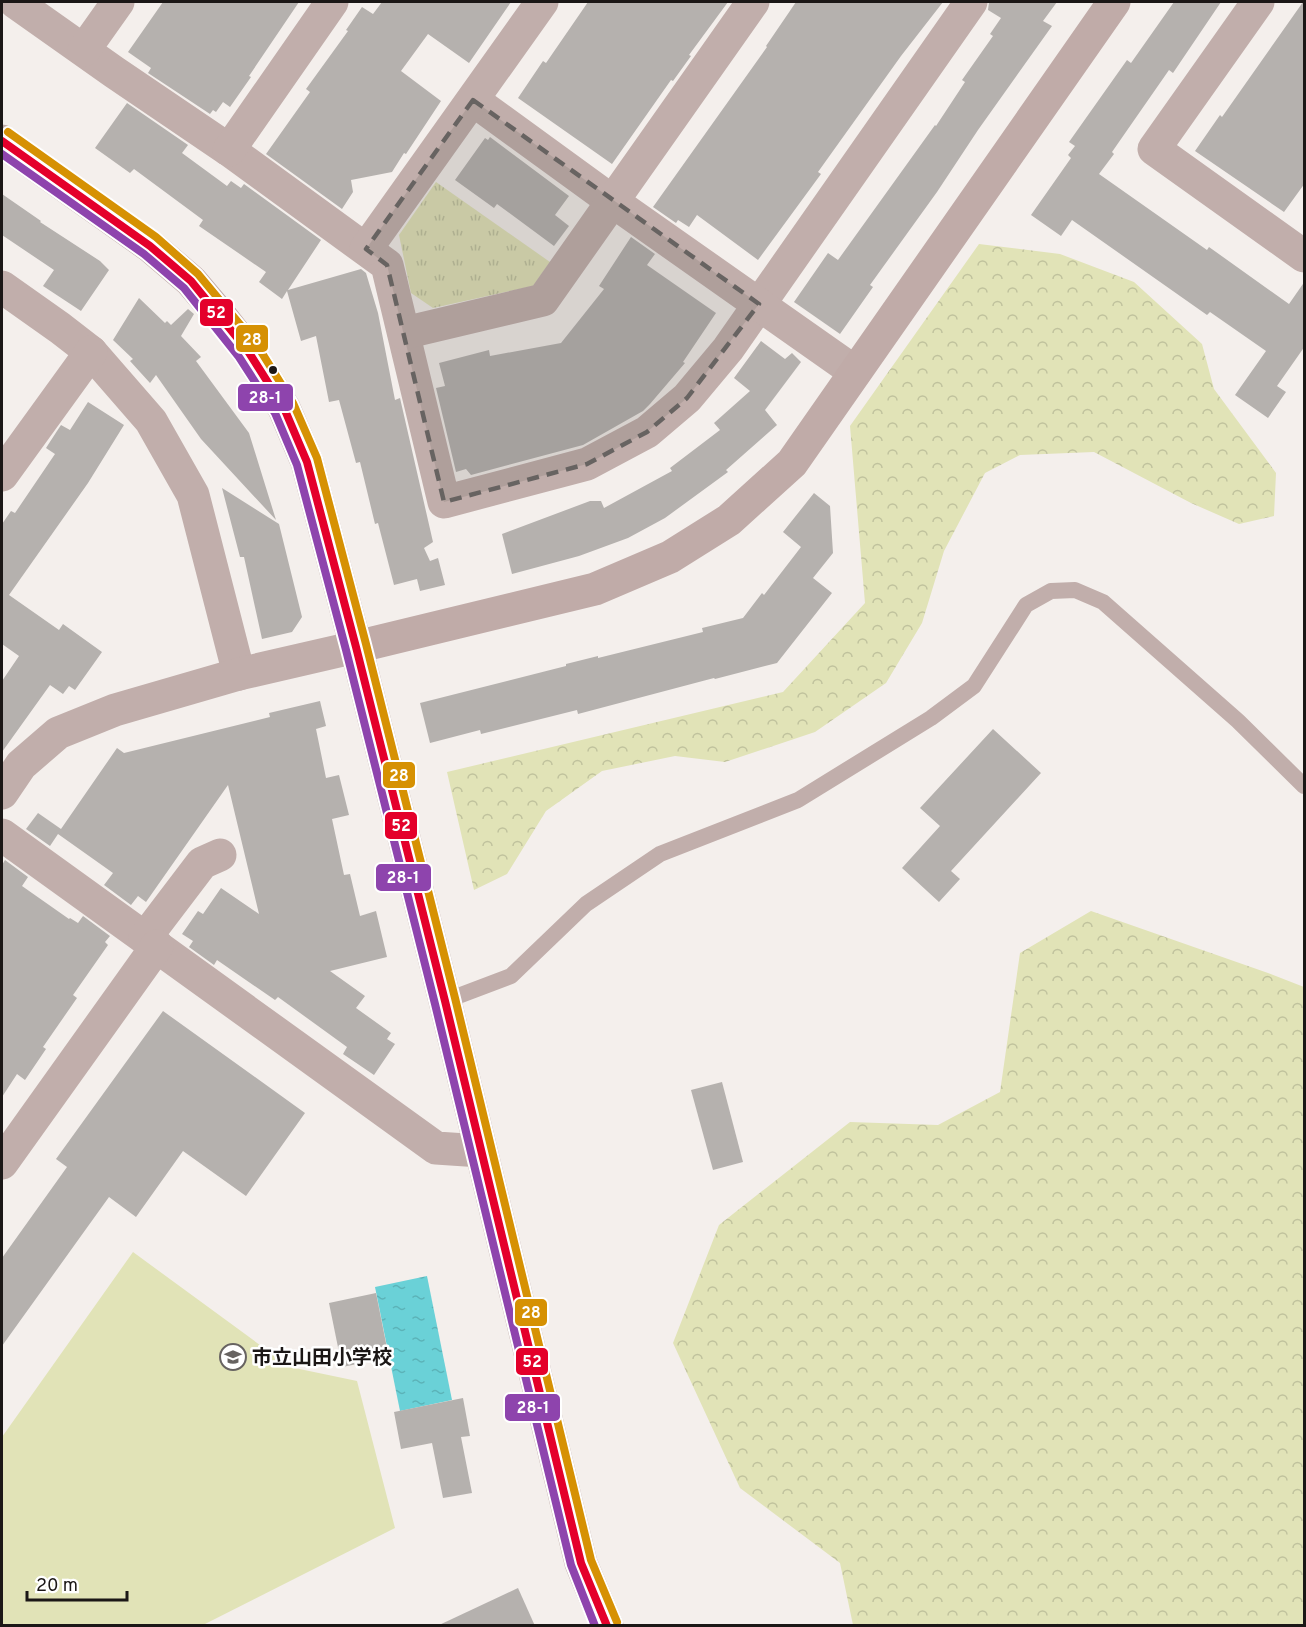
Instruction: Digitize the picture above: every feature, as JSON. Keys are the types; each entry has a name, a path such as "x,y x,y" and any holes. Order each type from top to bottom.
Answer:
{"street":[{"path":"15,2 229,150 387,265 444,502 587,464 647,432 687,398 728,349 971,2"},
{"path":"84,50 118,2"},
{"path":"229,150 332,2"},
{"path":"366,249 542,2"},
{"path":"404,333 543,300 753,2"},
{"path":"2,793 21,765 58,733 115,710 239,674 595,589 670,557 729,520 792,463 1114,2"},
{"path":"1258,2 1154,150 1300,244"},
{"path":"473,100 855,372"},
{"path":"2,141 159,253 191,281 248,351 284,408 307,462 445,1001 581,1563 607,1626"},
{"path":"2,287 91,352 150,421 193,495 239,674"},
{"path":"2,475 91,352"},
{"path":"2,835 436,1148 481,1151"},
{"path":"2,1163 202,862 220,855"}],"lane":[{"path":"445,1001 511,976 586,904 660,854 798,800 932,718 974,686 1026,605 1052,591 1075,590 1103,602 1238,721 1305,786"}],"highlighted area":[{"path":"473,100 759,304 687,398 647,432 587,464 444,502 387,265 366,249"}],"green space":[{"path":"436,182 550,262 533,286 433,308 411,293 399,235"},
{"path":"979,244 1060,254 1134,282 1202,344 1214,389 1276,473 1274,516 1239,524 1191,503 1094,452 1020,455 985,473 944,551 922,623 886,683 815,732 725,762 675,756 602,771 546,811 507,874 474,890 447,772 783,692 865,603 850,426"},
{"path":"1091,911 1304,987 1304,1625 853,1625 840,1563 740,1488 673,1343 719,1225 850,1122 938,1125 1000,1092 1020,953"},
{"path":"133,1252 290,1367 357,1381 395,1528 203,1625 2,1625 2,1437"}],"water":[{"path":"427,1276 452,1400 400,1411 375,1287"}],"building":[{"path":"163,2 299,2 230,107 223,102 216,112 213,110 210,114 148,73 151,68 128,52"},
{"path":"382,2 511,2 469,63 428,34 401,71 441,101 392,172 351,180 353,192 342,209 266,154 310,92 306,89 348,31 346,30 362,7 373,14"},
{"path":"588,2 728,2 612,164 518,98 543,61 546,63"},
{"path":"796,2 943,2 901,56 818,172 821,174 758,260 697,215 689,227 678,220 676,223 653,207 767,47"},
{"path":"989,2 1057,2 1043,21 1052,26 870,285 873,287 840,334 794,302 828,253 838,260 936,126 965,82 962,80 993,36 990,34 1001,18 988,10"},
{"path":"1174,2 1221,2 1173,73 1169,70 1099,174 1207,250 1209,247 1289,304 1305,281 1305,346 1277,386 1286,392 1268,418 1235,395 1266,351 1210,312 1207,315 1072,220 1061,236 1031,215 1071,158 1068,155 1075,146 1069,142 1127,60 1131,63"},
{"path":"1305,2 1305,183 1284,212 1195,151 1220,115 1222,117"},
{"path":"127,103 188,145 182,153 227,186 231,181 241,188 244,184 321,240 288,290 361,269 366,273 378,313 395,400 400,398 433,542 424,548 430,561 438,558 445,585 420,591 417,579 394,585 378,523 375,524 360,462 356,463 339,400 329,402 316,336 301,341 287,291 282,299 259,282 266,272 199,226 203,220 134,169 130,173 95,148"},
{"path":"490,137 569,196 555,215 569,226 554,246 497,204 494,208 455,180 485,138 488,140"},
{"path":"2,194 100,261 109,270 81,311 43,286 54,270 2,235"},
{"path":"631,237 655,254 647,265 716,313 683,362 685,363 643,411 583,445 471,475 466,469 456,472 436,388 445,386 439,363 489,350 490,356 561,343 604,289 599,286"},
{"path":"139,298 165,323 167,321 171,325 188,309 194,314 181,336 201,357 196,361 249,433 276,520 201,439 156,375 150,383 130,361 133,359 113,340"},
{"path":"761,341 785,359 792,353 801,362 765,410 777,425 726,470 728,472 665,518 628,538 579,556 512,574 502,534 590,501 601,501 604,508 672,471 670,468 720,430 714,423 750,391 734,378"},
{"path":"88,402 124,425 88,483 9,595 59,630 63,624 102,652 75,690 69,686 63,694 50,685 2,752 2,681 19,656 2,644 2,524 11,511 15,513 55,454 46,448 61,425 70,430"},
{"path":"222,488 279,524 302,617 292,632 262,639 244,557 240,557"},
{"path":"814,493 830,506 833,553 813,578 832,593 777,663 578,714 577,710 481,734 480,730 430,743 420,703 566,666 566,664 703,632 702,628 743,618 801,547 783,532"},
{"path":"320,701 326,726 316,729 326,778 339,775 349,815 332,819 344,875 350,874 360,916 376,911 387,957 330,971 365,996 356,1008 391,1033 387,1039 395,1044 374,1075 343,1054 347,1047 278,997 275,1000 217,960 214,965 189,947 193,941 182,934 198,911 203,914 221,888 259,914 228,785 146,902 138,896 131,905 104,885 113,873 58,834 50,846 26,829 38,813 61,829 117,748 124,753 270,717 269,713"},
{"path":"993,729 1041,773 951,871 960,879 939,902 902,868 940,826 920,808"},
{"path":"5,860 28,877 22,886 69,919 78,923 83,916 110,936 105,942 108,945 73,995 77,998 43,1047 46,1049 25,1080 17,1074 2,1097 2,865"},
{"path":"163,1011 305,1113 246,1196 183,1151 136,1217 109,1197 2,1346 2,1258 67,1167 56,1159"},
{"path":"722,1082 743,1162 713,1170 691,1090"},
{"path":"376,1293 389,1358 342,1367 329,1303"},
{"path":"463,1398 470,1436 461,1437 472,1493 443,1498 432,1443 401,1449 394,1412"},
{"path":"518,1588 535,1626 437,1626"}],"transit line":[{"name":"28","path":"8,132 156,237 198,274 257,345 293,403 317,458 455,998 591,1560 617,1622"},
{"name":"52","path":"2,141 150,246 191,281 248,351 284,408 307,462 445,1001 581,1563 607,1626"},
{"name":"28-1","path":"2,154 144,254 184,288 239,357 275,413 297,465 435,1004 571,1565 595,1626"}],"place":[{"name":"市立山田小学校","path":"233,1357"}]}
